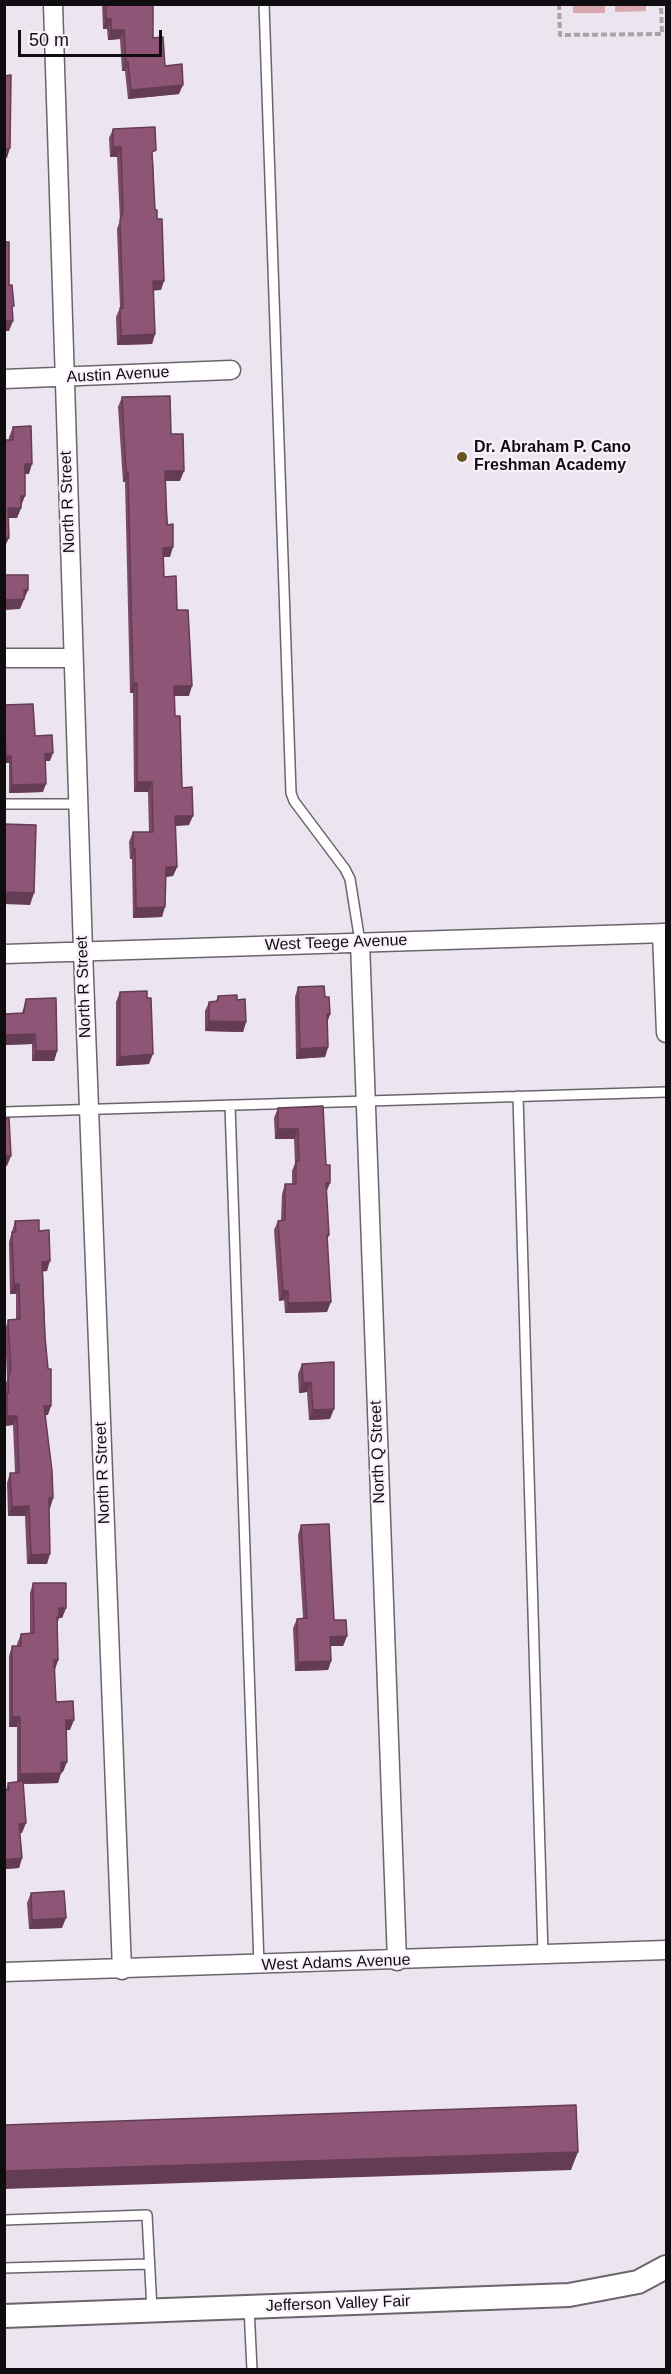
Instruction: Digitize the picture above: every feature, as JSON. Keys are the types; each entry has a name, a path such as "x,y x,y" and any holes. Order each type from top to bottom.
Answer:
{"street":[{"name":"North R Street","path":"53,4 83,951 122,1970"},
{"name":"Austin Avenue","path":"4,379 231,369"},
{"path":"4,658 73,658"},
{"name":"West Teege Avenue","path":"4,954 664,933"},
{"path":"664,933 666,1033"},
{"name":"North Q Street","path":"360,942 396,1961"},
{"name":"West Adams Avenue","path":"4,1972 396,1961 666,1950"},
{"name":"Jefferson Valley Fair","path":"4,2316 569,2295 638,2282 666,2267"}],"lane":[{"path":"264,4 291,793 294,801 350,879 360,942"},
{"path":"4,804 78,804"},
{"path":"4,1112 666,1092"},
{"path":"518,1096 543,1955"},
{"path":"230,1105 259,1965"},
{"path":"4,2220 147,2215 152,2310"},
{"path":"4,2268 149,2264"},
{"path":"249,2307 252,2370"}],"path":[{"path":"559,4 560,35 662,34 661,4"}],"shaded area":[{"path":"573,5 605,5 605,13 573,13"},
{"path":"615,5 646,5 646,11 615,12"}],"building":[{"path":"106,4 153,4 153,38 163,37 165,66 182,64 183,85 131,90 124,30 111,30 111,19 106,19"},
{"path":"11,75 10,148 5,149 4,158 4,76"},
{"path":"155,127 156,150 152,152 155,210 157,210 157,219 162,219 164,281 153,281 155,334 121,336 120,308 123,308 120,220 123,212 121,147 113,147 113,129"},
{"path":"4,242 9,242 9,285 12,285 13,321 4,321"},
{"path":"170,396 171,434 183,434 184,471 165,471 167,525 173,524 173,547 163,548 164,577 176,576 177,610 188,610 192,686 174,686 175,716 180,716 182,788 192,787 193,816 175,816 177,867 166,867 165,907 136,908 133,832 153,832 152,782 137,782 137,683 133,683 128,472 126,473 122,397"},
{"path":"31,426 32,464 25,464 25,496 21,496 21,508 8,508 9,538 4,538 4,440 13,440 13,427"},
{"path":"4,575 28,575 28,590 24,590 24,599 4,600"},
{"path":"33,704 35,736 52,735 53,753 45,754 46,784 12,785 11,756 6,756 4,705"},
{"path":"4,824 36,825 34,893 4,892"},
{"path":"324,986 325,997 329,997 328,1047 300,1049 298,987"},
{"path":"147,991 147,998 151,998 153,1054 120,1057 120,992"},
{"path":"237,995 237,1000 245,999 246,1022 209,1021 209,1002 218,1001 218,996"},
{"path":"56,998 57,1051 36,1051 35,1034 6,1035 7,1039 4,1039 4,1014 24,1013 26,999"},
{"path":"323,1106 326,1165 330,1165 330,1183 326,1183 331,1302 288,1303 288,1291 283,1291 278,1221 285,1220 285,1184 296,1184 296,1161 299,1161 298,1129 278,1129 278,1108"},
{"path":"9,1118 11,1156 4,1156 4,1119"},
{"path":"39,1220 39,1231 49,1230 50,1261 42,1262 45,1337 48,1369 51,1369 51,1406 44,1406 53,1498 49,1498 50,1554 31,1555 29,1506 12,1507 10,1473 19,1473 17,1416 7,1416 8,1379 11,1370 8,1320 20,1319 19,1284 14,1284 12,1232 16,1232 15,1221"},
{"path":"334,1362 334,1409 313,1410 311,1382 303,1383 302,1364"},
{"path":"329,1524 334,1620 346,1620 347,1636 330,1637 331,1661 298,1662 297,1619 307,1618 301,1525"},
{"path":"33,1583 66,1583 66,1608 59,1608 59,1617 57,1617 58,1660 54,1660 56,1702 73,1701 74,1720 66,1720 67,1762 61,1762 61,1773 20,1774 20,1717 12,1717 12,1646 21,1646 21,1634 34,1633"},
{"path":"23,1781 26,1823 19,1824 22,1858 4,1860 4,1790 9,1790 8,1783"},
{"path":"64,1891 66,1918 32,1920 31,1893"},
{"path":"576,2105 578,2152 4,2171 4,2125"}],"place":[{"name":"Dr. Abraham P. Cano Freshman Academy","path":"462,457"}]}
